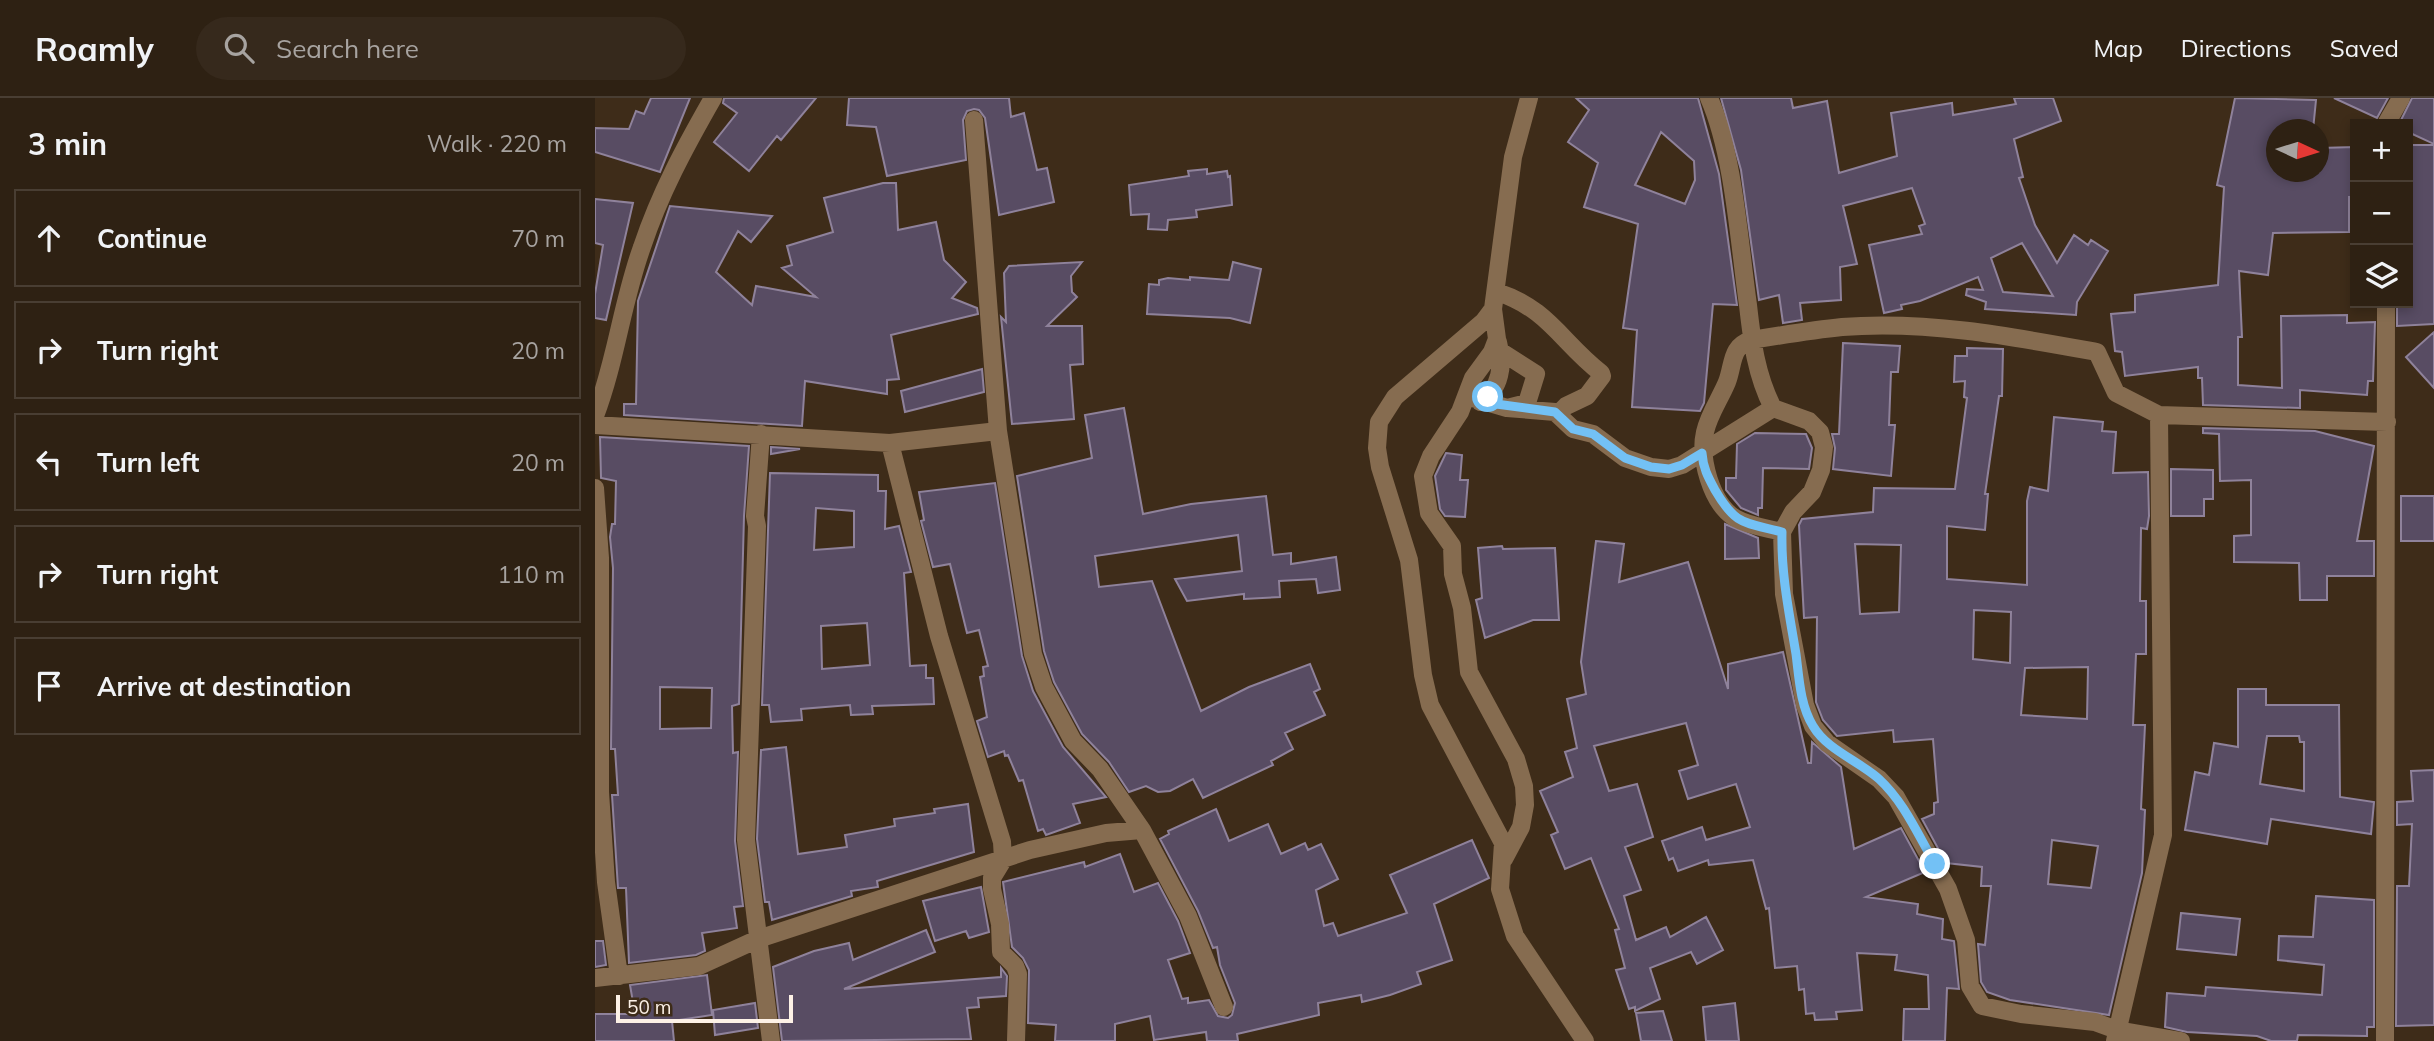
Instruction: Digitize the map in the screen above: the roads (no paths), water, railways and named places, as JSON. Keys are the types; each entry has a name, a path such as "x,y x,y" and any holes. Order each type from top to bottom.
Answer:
{"street":[{"path":"595,416 609,380 641,248 670,174 713,98"},
{"path":"1504,859 1521,827 1525,805 1524,786 1516,758 1469,671 1462,608 1453,574 1452,546 1429,513 1423,495 1423,476 1427,464 1454,422 1473,399 1496,385 1499,345 1495,300 1513,157 1529,98"},
{"path":"1709,98 1716,113 1734,197 1757,370 1773,408 1809,421 1820,432 1824,447 1821,470 1812,492 1793,512 1782,532 1781,563 1788,623 1798,679 1813,726 1827,743 1879,779 1896,797 1948,888 1966,940 1970,986 1982,1006 2021,1014 2095,1022 2116,1036 2181,1041"},
{"path":"2389,119 2401,98"},
{"path":"974,120 998,431 1025,619 1044,687 1073,741 1100,769 1142,830 1192,927 1224,1007"},
{"path":"1495,300 1535,308 1567,344 1601,373 1600,381 1587,397 1566,406 1559,413"},
{"path":"1495,300 1485,321 1395,397 1379,422 1377,448 1414,583 1423,675 1430,705 1492,816 1503,842 1501,900 1515,936 1585,1041"},
{"path":"2385,1041 2386,308"},
{"path":"1782,532 1750,524 1729,514 1707,477 1702,453 1709,421 1726,384 1734,352 1739,345 1752,340 1843,327 1938,329 2097,352 2116,393 2159,415 2387,422"},
{"path":"1499,345 1536,374 1527,403 1507,408"},
{"path":"1473,399 1507,408 1559,413 1573,429 1593,434 1625,458 1651,467 1669,469 1682,465 1773,408"},
{"path":"2116,1036 2163,835 2159,415"},
{"path":"595,425 890,443 998,431"},
{"path":"761,434 755,516 757,526 746,841 771,1041"},
{"path":"890,443 939,636 1002,842 1003,860 992,878 992,888 1000,923 1001,952 1015,966 1018,974 1016,1041"},
{"path":"595,488 600,558 600,792 606,882 618,976"},
{"path":"595,978 699,966 758,939 1003,860 1065,841 1142,830"}]}
